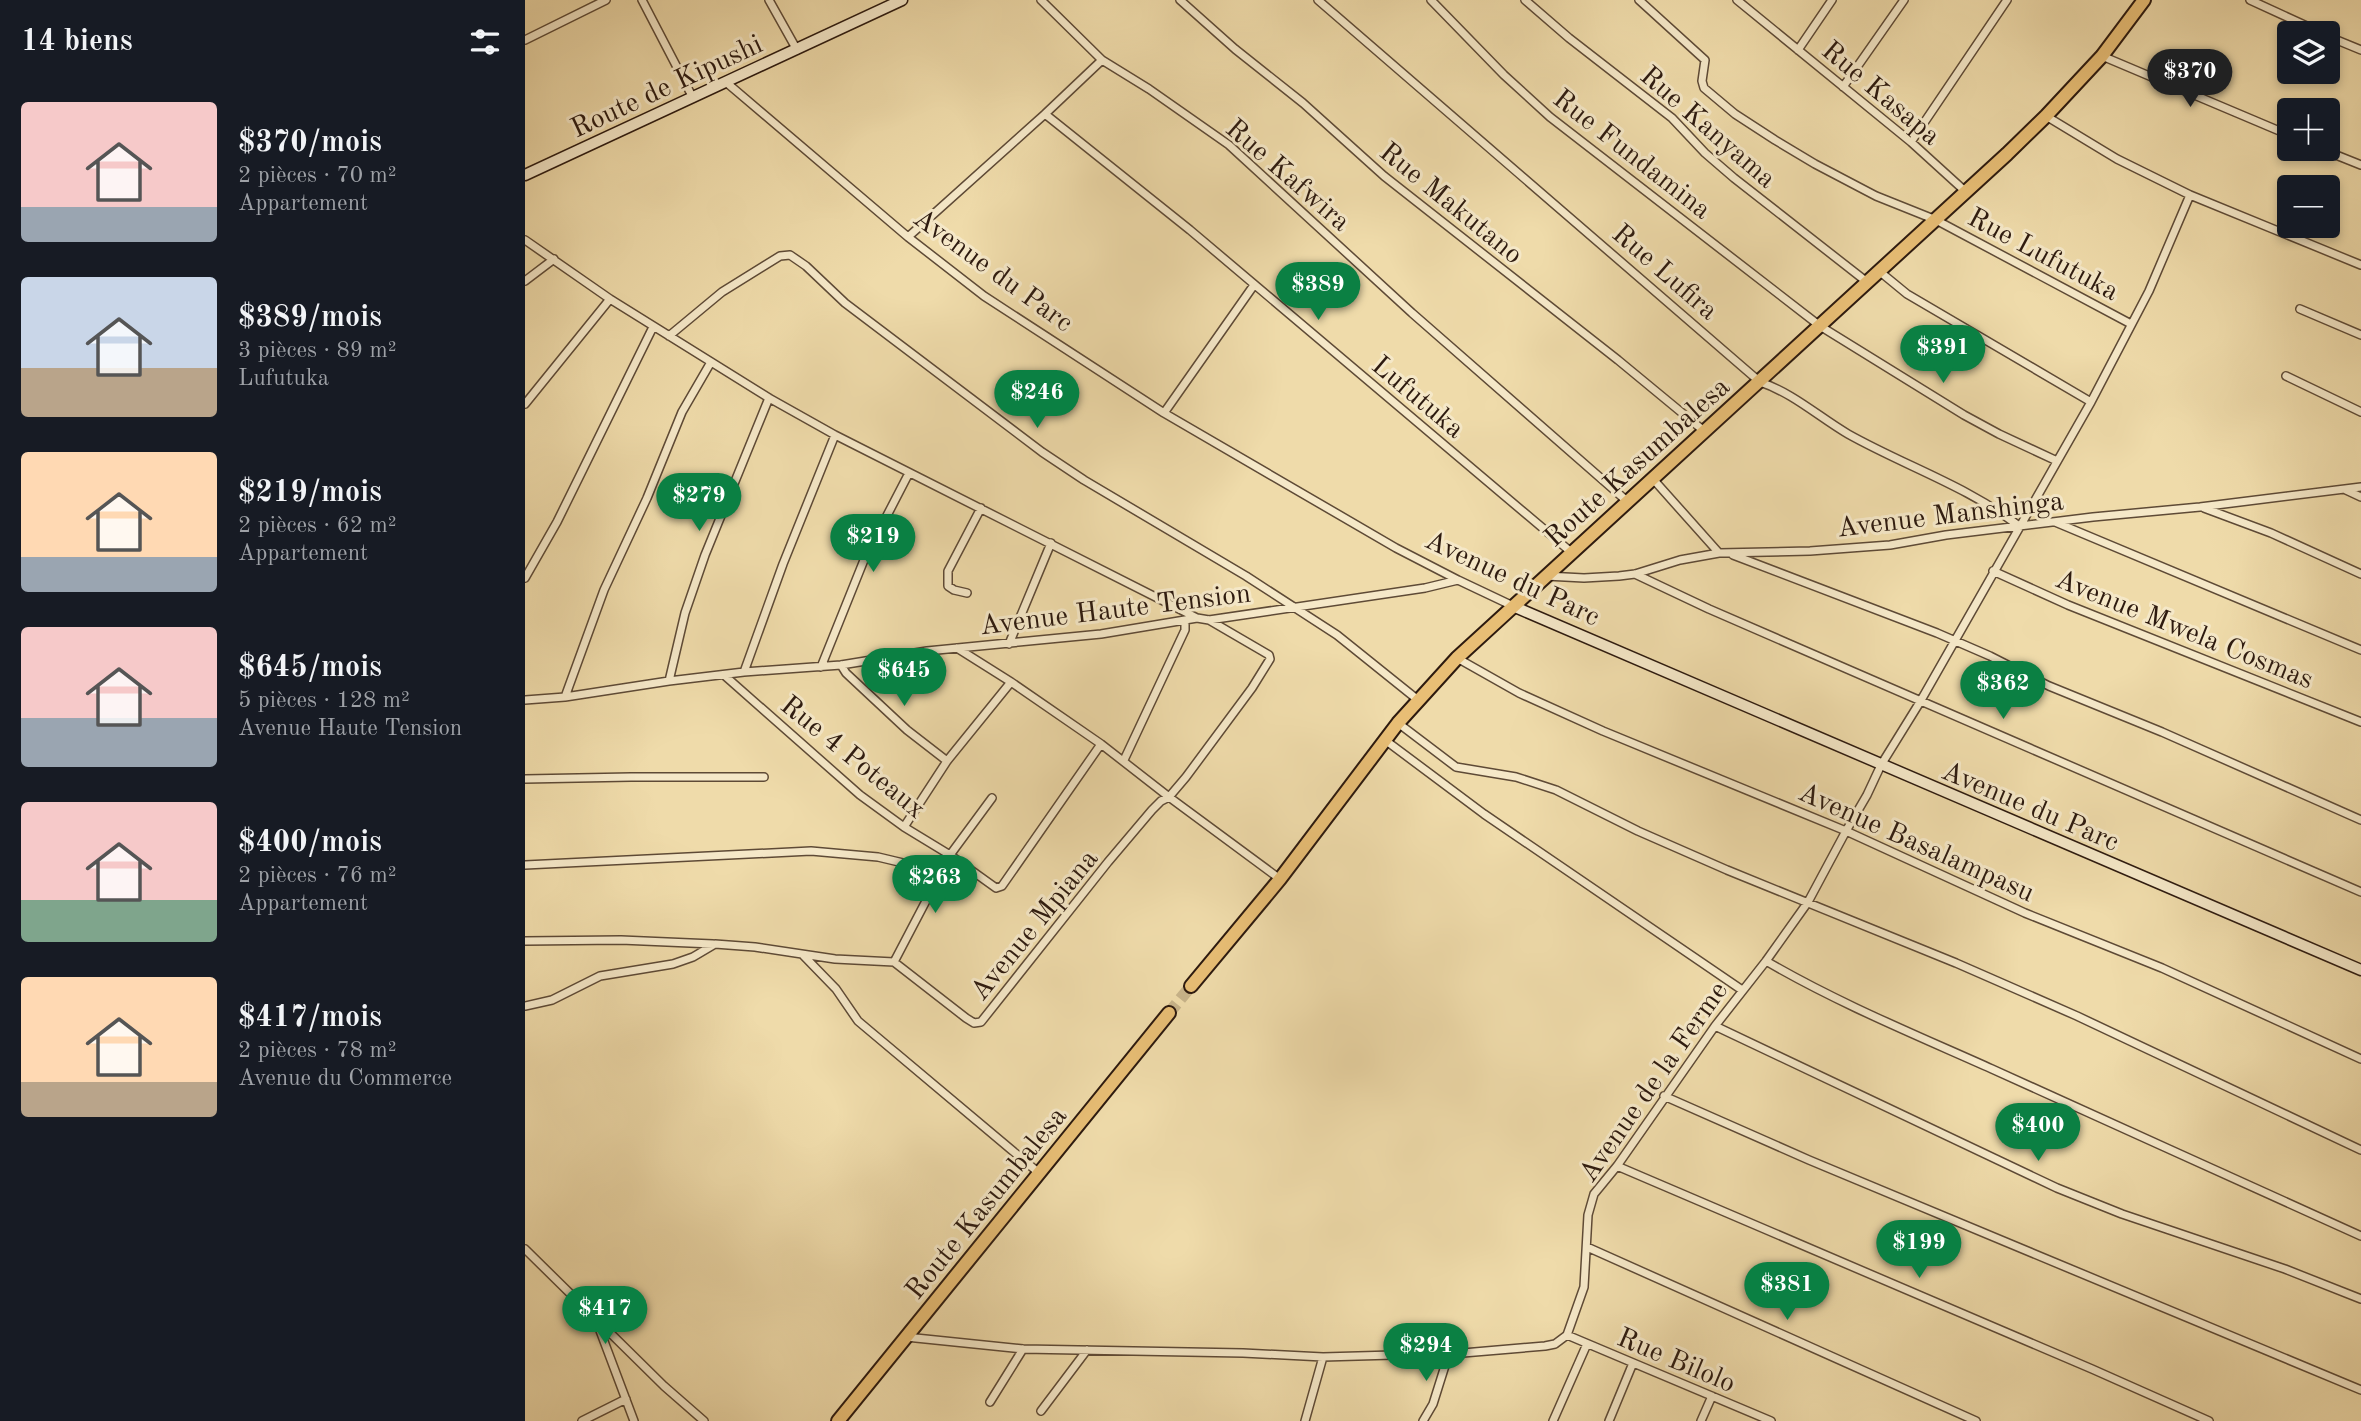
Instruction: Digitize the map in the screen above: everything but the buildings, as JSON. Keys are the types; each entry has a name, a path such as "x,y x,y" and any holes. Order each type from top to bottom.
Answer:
{"highway":[{"name":"Route Kasumbalesa","path":"1191,986 1280,879 1398,723 1457,658 1967,192 2046,116 2102,56 2144,0"},
{"name":"Route Kasumbalesa","path":"838,1421 1169,1013"}],"street":[{"path":"525,40 606,0"},
{"path":"642,0 693,98"},
{"path":"769,0 797,50"},
{"name":"Rue Kafwira","path":"1041,0 1102,60 1229,145 1412,313 1627,502"},
{"name":"Rue Makutano","path":"1180,0 1235,49 1303,103 1384,176 1705,431"},
{"name":"Rue Lufira","path":"1318,0 1760,382 1780,389 1826,420 1873,446 1972,494 2019,526"},
{"name":"Rue Fundamina","path":"1431,0 1504,75 1550,117 1820,326"},
{"name":"Rue Kanyama","path":"1525,0 1672,118 1705,153 1734,178 1867,282"},
{"name":"Rue Lufutuka","path":"1639,0 1705,60 1702,81 1704,88 1735,114 1815,164 1876,196 1936,220 2131,324"},
{"path":"1798,50 1832,0"},
{"path":"1843,88 1904,0"},
{"path":"1911,142 2007,0"},
{"path":"2250,0 2296,21"},
{"name":"Route de Kipushi","path":"525,175 900,1"},
{"name":"Rue Kasapa","path":"1742,2 1967,192"},
{"path":"2340,41 2361,50"},
{"path":"2102,56 2277,130"},
{"path":"908,237 1102,60"},
{"name":"Avenue du Parc","path":"727,83 908,237 984,296 1164,413 1397,548 1515,607 2361,970"},
{"name":"Lufutuka","path":"1045,114 1180,222 1571,552"},
{"path":"2046,116 2117,159 2190,195 2361,265"},
{"path":"2340,157 2361,165"},
{"name":"Avenue de la Ferme","path":"1567,1335 1584,1287 1588,1215 1594,1194 1808,902 1867,796 1881,765 1920,702 2091,402 2164,259 2190,195"},
{"path":"525,240 653,327 769,398 835,435 1197,618"},
{"path":"669,336 722,292 780,256 790,255 845,303 1042,452 1084,480 1246,576 1337,635 1418,700"},
{"path":"525,281 554,259"},
{"path":"1879,271 1907,294 2091,402"},
{"path":"1164,413 1254,285"},
{"path":"525,404 610,299"},
{"path":"2300,309 2361,335"},
{"path":"1820,326 1964,415 2057,461"},
{"path":"525,578 557,523 653,327"},
{"path":"565,697 604,590 647,498 682,412 711,362"},
{"path":"2286,376 2361,412"},
{"path":"669,681 685,613 701,567 769,398"},
{"path":"744,672 783,564 835,435"},
{"path":"821,667 864,560 909,473"},
{"path":"1653,479 1719,553"},
{"name":"Avenue Manshinga","path":"1546,576 1584,578 1635,574 1680,560 1719,553 1810,551 1890,545 2019,526 2361,487"},
{"path":"2346,490 2361,496"},
{"path":"2200,507 2271,533 2361,574"},
{"path":"967,593 954,590 948,586 946,580 948,571 981,508"},
{"path":"2053,522 2361,650"},
{"path":"1009,644 1051,543"},
{"path":"1730,554 1880,610 1954,641 2074,697 2162,732 2361,820"},
{"name":"Avenue Mwela Cosmas","path":"1993,571 2069,605 2361,722"},
{"path":"1635,574 1709,610 2361,892"},
{"name":"Avenue Haute Tension","path":"525,700 744,672 841,665 899,654 1101,634 1197,618 1209,620 1425,588 1458,580"},
{"path":"1123,760 1185,630 1185,620"},
{"name":"Avenue Mpiana","path":"894,962 966,1018 974,1023 981,1022 1108,862 1161,801 1169,797 1252,688 1270,659 1269,655 1209,620"},
{"path":"957,648 1011,681 1101,744 1280,879"},
{"name":"Avenue Basalampasu","path":"1457,658 1519,693 1603,731 1846,831 2025,912 2162,968 2361,1059"},
{"path":"841,665 846,673 907,730 947,761"},
{"name":"Rue 4 Poteaux","path":"724,675 860,795 996,888 1002,886 1101,744"},
{"path":"904,827 947,761 1011,681"},
{"path":"1398,723 1455,767 1516,777 1556,790 1637,831 2077,1016 2361,1150"},
{"path":"1385,740 1484,814 1742,990"},
{"path":"525,779 764,777"},
{"path":"525,941 621,940 715,944 835,959 894,962 950,855 992,798"},
{"path":"525,864 811,851 878,857 941,872"},
{"path":"525,1006 552,1000 600,976 673,964 693,957 715,944"},
{"path":"803,954 836,989 858,1021 1039,1173"},
{"path":"1766,961 1799,980 1944,1048 2361,1236"},
{"path":"1715,1026 2057,1188 2285,1269 2361,1299"},
{"path":"1664,1096 1809,1160 2361,1390"},
{"path":"1617,1166 2209,1421"},
{"path":"1587,1247 1976,1421"},
{"path":"525,1249 664,1386 705,1421"},
{"path":"595,1317 634,1421"},
{"path":"906,1336 1023,1349 1323,1357 1448,1353 1545,1346 1555,1344 1567,1335"},
{"name":"Rue Bilolo","path":"1567,1335 1771,1421"},
{"path":"1553,1421 1587,1344"},
{"path":"990,1402 1023,1349"},
{"path":"1041,1411 1087,1350"},
{"path":"1423,1421 1436,1395 1448,1353"},
{"path":"1305,1421 1323,1357"},
{"path":"1609,1421 1633,1363"},
{"path":"1702,1421 1712,1396"},
{"path":"582,1421 626,1399"}],"tunnel":[{"path":"1169,1013 1191,986"}]}
